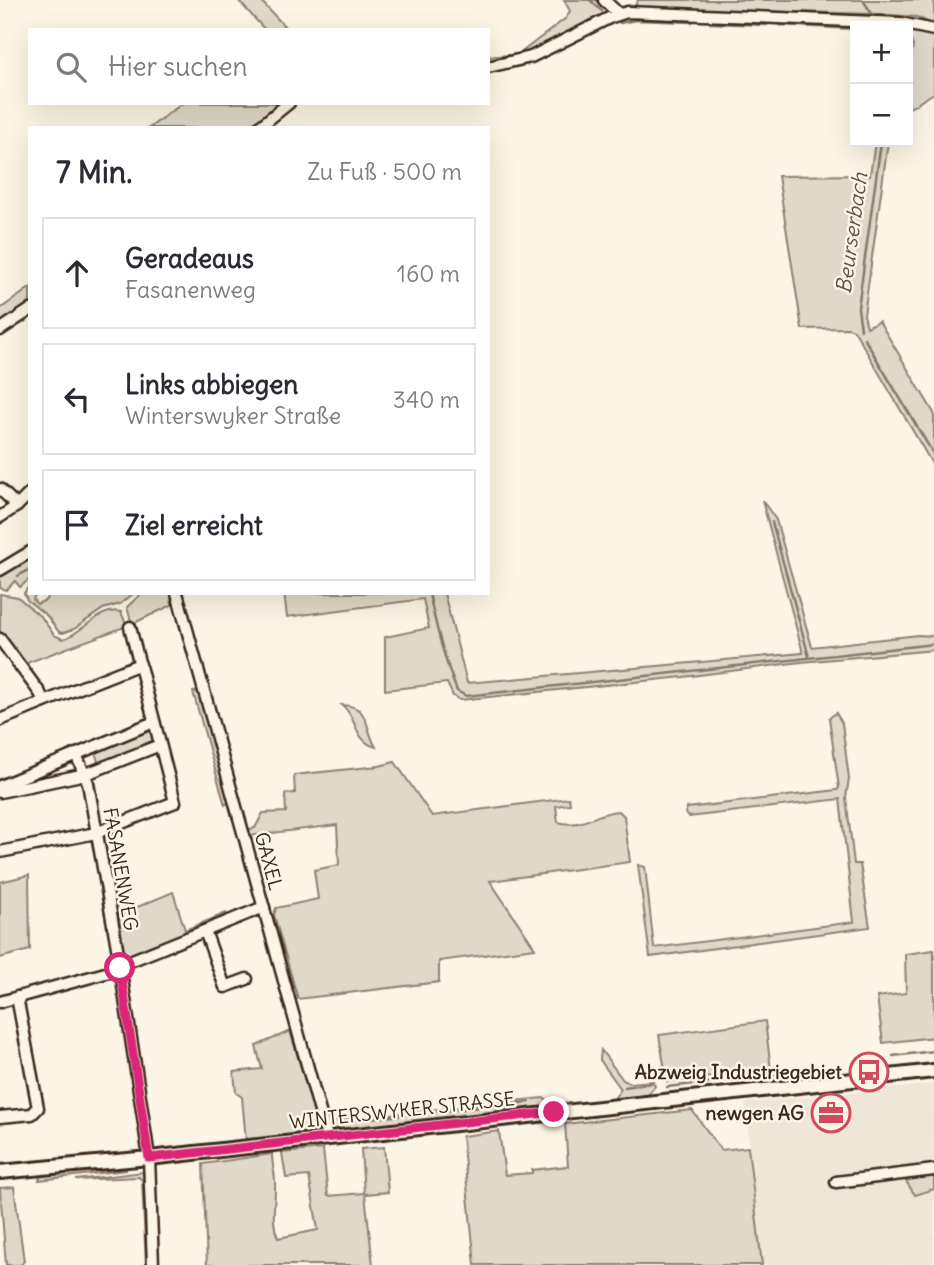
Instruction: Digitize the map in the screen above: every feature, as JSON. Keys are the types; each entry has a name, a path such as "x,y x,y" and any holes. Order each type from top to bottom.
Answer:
{"street":[{"path":"604,0 619,14"},
{"path":"490,67 531,57 619,14 643,12 911,23 934,30"},
{"path":"260,126 287,105"},
{"path":"0,330 28,311"},
{"path":"0,489 17,506"},
{"path":"0,517 28,495"},
{"path":"0,570 28,553"},
{"name":"GAXEL","path":"178,595 327,1137"},
{"path":"0,852 96,833 175,802 130,627"},
{"path":"0,639 44,702"},
{"path":"0,720 140,664"},
{"path":"0,786 154,722"},
{"path":"0,792 86,774 160,745"},
{"name":"FASANENWEG","path":"76,754 86,774 120,968 149,1158 153,1265"},
{"path":"0,1002 120,968 130,961 264,907"},
{"path":"205,931 225,987 247,979"},
{"path":"0,1117 32,1114 38,1108 17,997"},
{"name":"WINTERSWYKER STRASSE","path":"0,1172 149,1158 934,1071"},
{"path":"836,1182 934,1170"}],"shaded area":[{"path":"238,0 260,0 286,28 263,28"},
{"path":"564,0 601,0 608,8 608,14 540,51 490,64 490,57 519,54 566,18 570,11"},
{"path":"638,0 934,0 934,25 917,17 877,14 634,8"},
{"path":"913,29 934,35 934,93 913,106"},
{"path":"180,105 282,105 256,126 152,126"},
{"path":"874,147 887,147 864,315 867,327 879,321 934,413 934,467 854,330 802,329 778,176 870,175"},
{"path":"28,289 28,307 0,327 0,309"},
{"path":"762,500 776,520 812,647 918,635 934,636 934,650 460,700 453,696 447,683 385,690 385,637 429,628 423,599 287,617 284,595 445,595 467,683 803,653"},
{"path":"28,556 28,581 20,587 15,581 6,590 0,588 0,574"},
{"path":"28,588 28,595 35,595 33,599 37,604 46,600 47,595 131,595 120,604 103,609 74,629 63,633 27,600 24,593"},
{"path":"0,594 18,597 42,618 54,635 63,639 113,611 121,612 127,626 29,662 26,666 0,631"},
{"path":"140,595 171,595 172,605 132,624 127,607"},
{"path":"199,691 230,801 225,805 193,692"},
{"path":"342,705 358,709 376,747 364,740"},
{"path":"836,713 842,723 849,779 846,797 854,864 860,864 870,927 650,957 638,865 645,867 654,948 854,922 840,799 689,817 685,813 687,808 837,790 839,788 829,718"},
{"path":"151,727 155,743 99,766 95,751"},
{"path":"395,762 432,816 569,798 570,804 556,806 558,822 582,822 619,811 624,816 630,862 490,881 535,948 439,961 439,982 298,999 274,915 276,908 318,899 314,870 339,865 337,825 248,836 246,830 255,828 263,813 286,812 285,794 295,793 294,775"},
{"path":"29,875 30,950 0,958 0,882"},
{"path":"173,892 185,930 226,913 227,917 125,959 118,915"},
{"path":"934,950 934,1037 883,1043 877,997 906,993 905,954"},
{"path":"765,1021 771,1070 667,1082 659,1035"},
{"path":"290,1031 320,1131 314,1134 246,1141 242,1097 236,1093 234,1072 262,1069 256,1046"},
{"path":"601,1050 623,1080 630,1083 653,1081 655,1086 647,1096 613,1100 621,1089 600,1060"},
{"path":"934,1084 934,1265 762,1265 745,1103"},
{"path":"543,1098 548,1100 546,1107 335,1130 331,1127 334,1120"},
{"path":"692,1110 721,1150 748,1147 762,1265 475,1265 462,1136 499,1131 505,1175 532,1173 532,1170 568,1166 565,1124"},
{"path":"384,1147 388,1192 365,1194 373,1265 207,1265 203,1164 272,1154 275,1182 274,1217 278,1238 318,1230 309,1176 286,1178 282,1153 323,1149 328,1196 364,1193 361,1149"},
{"path":"127,1166 126,1170 39,1180 42,1172"},
{"path":"143,1172 145,1177 148,1176 151,1265 146,1265 142,1180 139,1177 76,1180"},
{"path":"934,1175 934,1189 915,1195 904,1178"},
{"path":"14,1187 24,1261 21,1265 6,1265 0,1188"}],"waterway":[{"path":"590,0 602,11"},
{"name":"Beurserbach","path":"863,0 872,14"},
{"path":"620,23 636,20 692,22"},
{"path":"710,23 767,25"},
{"path":"780,25 850,29"},
{"name":"Beurserbach","path":"861,329 858,308 880,147"},
{"name":"Beurserbach","path":"864,338 934,455"},
{"path":"772,522 809,657"},
{"path":"18,576 28,570"},
{"path":"429,595 452,679 457,691 466,696 934,644"},
{"path":"893,1056 934,1051"},
{"path":"667,1087 812,1071"},
{"path":"625,1087 651,1083"},
{"path":"424,1113 530,1102"},
{"path":"337,1121 415,1114"}],"place":[{"name":"Abzweig Industriegebiet","path":"869,1072"},
{"name":"newgen AG","path":"831,1113"}],"route":[{"path":"120,968 149,1158 554,1112"}]}
